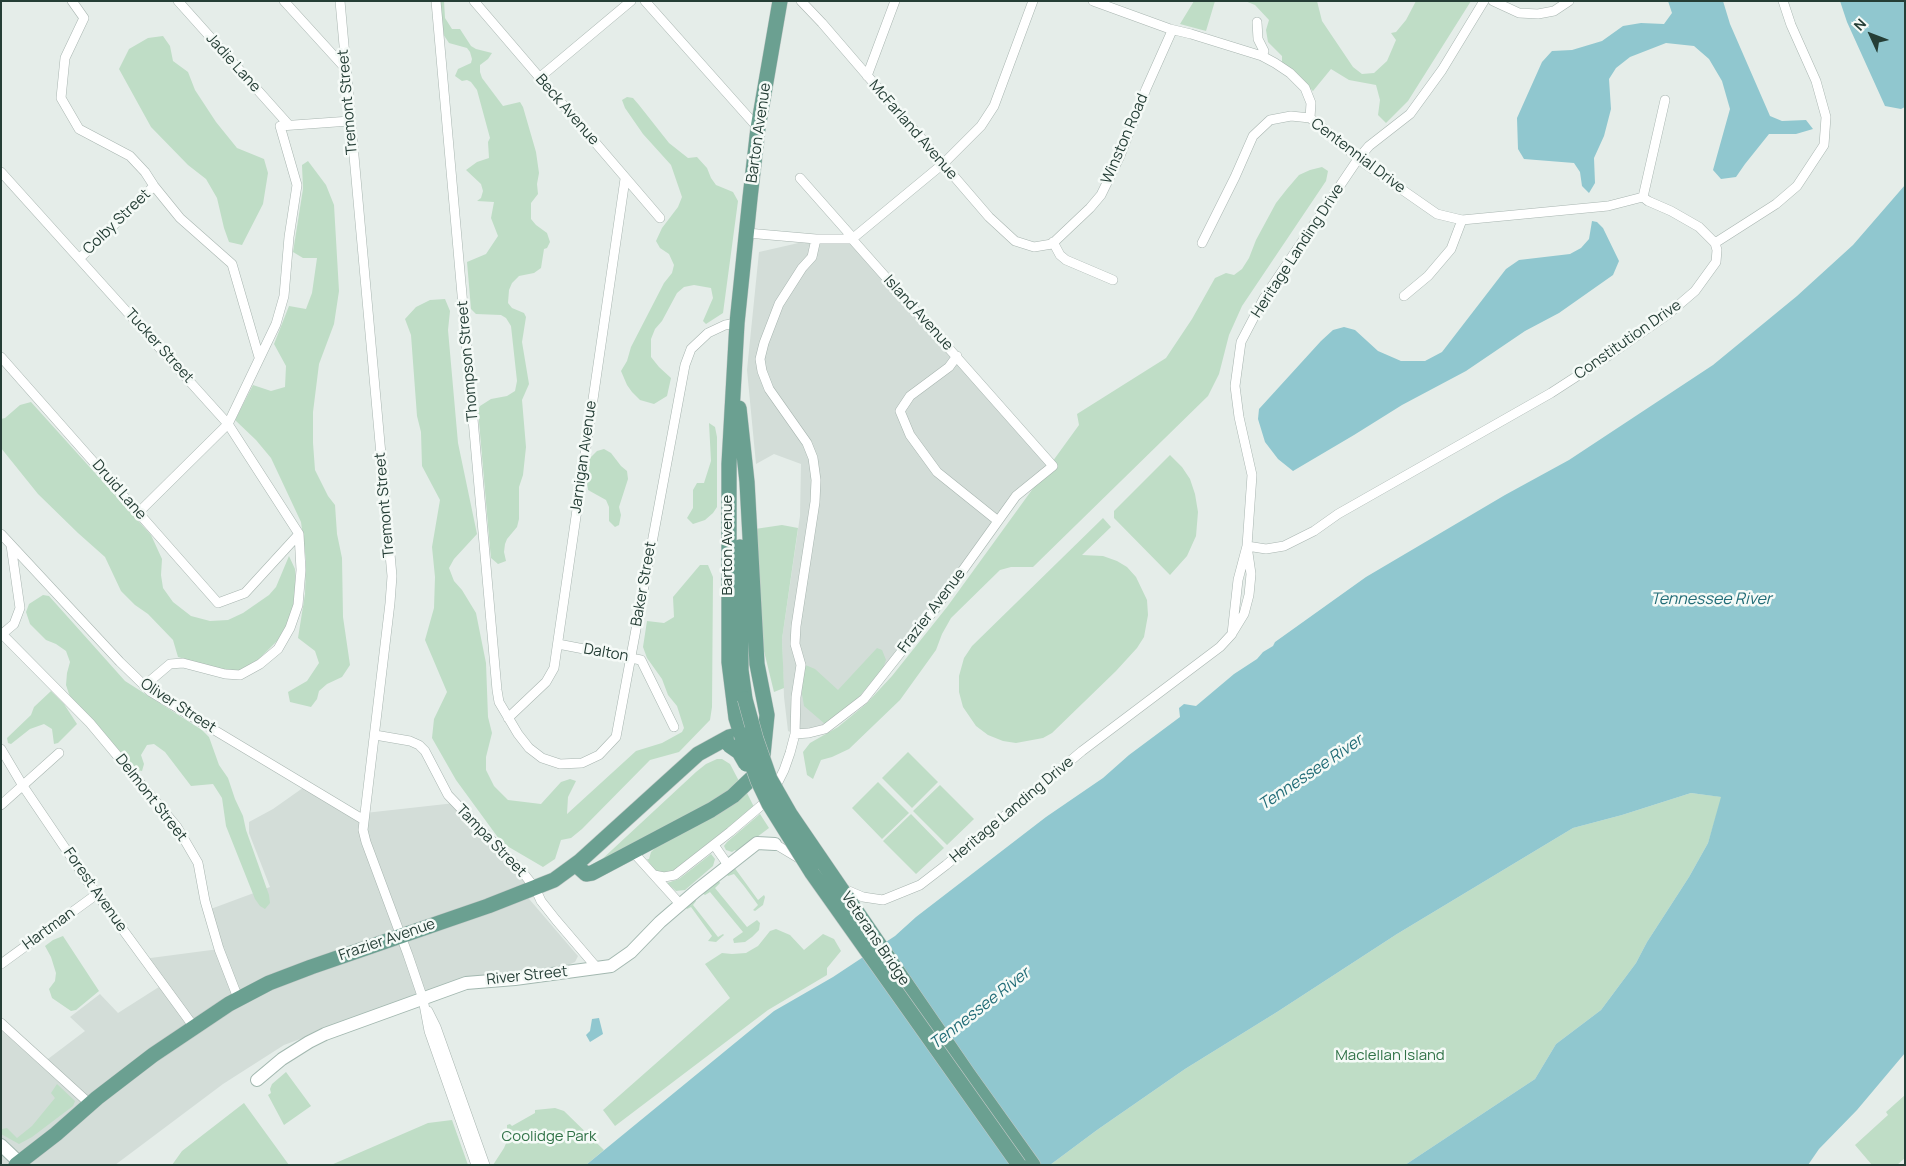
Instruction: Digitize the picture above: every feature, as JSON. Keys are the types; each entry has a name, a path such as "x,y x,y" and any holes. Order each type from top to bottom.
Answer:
{"main road":[{"name":"Barton Avenue","path":"740,734 731,681 729,642 729,464 737,323 758,128 780,1"},
{"name":"Barton Avenue","path":"736,355 740,638 741,670 745,699"},
{"path":"576,865 586,874 592,873 711,810 733,796 754,776 763,754 767,715 757,664 747,482 738,404"},
{"name":"Veterans Bridge","path":"745,699 770,779 790,814 968,1074 1033,1165"},
{"path":"740,734 756,739"},
{"name":"Frazier Avenue","path":"19,1164 90,1104 153,1055 238,998 277,980 535,888 564,874 698,754 729,736 740,734"},
{"name":"Veterans Bridge","path":"740,734 769,804 812,873 1019,1165"},
{"path":"698,754 717,746 729,745 739,752 755,787 775,821 812,873"}],"street":[{"path":"72,1 84,18 65,58 61,98 79,129 130,156 145,172 180,218 232,264 259,357"},
{"name":"Jadie Lane","path":"178,1 288,124"},
{"path":"284,1 345,68"},
{"name":"Tremont Street","path":"340,1 392,576 363,830 422,999"},
{"name":"Thompson Street","path":"436,1 497,690 499,702 508,718"},
{"name":"Beck Avenue","path":"474,1 660,218"},
{"path":"539,78 631,1"},
{"path":"645,1 758,128"},
{"name":"McFarland Avenue","path":"801,1 944,163 989,217 1015,241 1034,247"},
{"path":"867,76 895,1"},
{"path":"747,233 816,239 852,238 944,163 981,126 994,106 1033,1"},
{"path":"1093,1 1170,29 1262,56 1290,73 1305,88 1311,103 1310,118"},
{"name":"Heritage Landing Drive","path":"775,844 806,862 835,885 863,897 883,900 920,885 1082,751 1220,647 1232,634 1238,580 1247,546 1252,475 1239,417 1235,386 1241,342 1264,298 1358,159 1369,146 1410,114 1442,70 1484,1"},
{"path":"1493,1 1519,13 1538,14 1554,11 1569,1"},
{"path":"1665,100 1643,197 1699,227 1715,243 1776,204 1797,186 1824,145 1826,117 1816,80 1782,1"},
{"path":"1256,22 1258,39 1264,51 1262,56"},
{"name":"Winston Road","path":"1034,247 1053,242 1090,208 1101,195 1120,156 1146,89 1171,33 1170,29"},
{"name":"Centennial Drive","path":"1202,243 1254,136 1270,120 1291,116 1310,118 1358,159 1437,214 1462,220 1608,206 1643,197"},
{"path":"139,512 228,424 276,324 284,296 289,237 297,185 280,126 288,124 350,122"},
{"name":"Tucker Street","path":"1,172 228,424 299,534"},
{"name":"Island Avenue","path":"800,178 1053,466"},
{"name":"Jarnigan Avenue","path":"508,718 532,696 551,674 558,644 625,179"},
{"name":"Colby Street","path":"80,258 154,186"},
{"path":"1404,296 1428,276 1451,249 1462,220"},
{"path":"654,875 664,877 675,875 763,804 775,788 784,770 795,734 796,697 801,665 795,644 796,626 815,502 816,480 813,458 807,443 769,389 760,359 779,304 802,268 812,257 816,239"},
{"path":"1053,242 1060,255 1066,260 1113,280"},
{"name":"Constitution Drive","path":"1247,546 1266,549 1284,546 1314,531 1338,514 1551,393 1667,315 1695,291 1716,262 1717,250 1715,243"},
{"name":"Baker Street","path":"508,718 529,748 542,758 560,764 582,764 599,755 616,738 685,365 691,349 708,333 725,325 737,323"},
{"path":"957,356 949,367 910,396 900,411 910,435 937,472 998,521"},
{"name":"Druid Lane","path":"1,357 218,603 245,592 299,534"},
{"name":"Frazier Avenue","path":"795,734 825,729 864,699 935,609 1016,496 1053,466"},
{"name":"Oliver Street","path":"1,534 144,686 175,707 364,820"},
{"path":"144,686 170,664 183,663 225,674 240,675 260,664 278,649 290,628 298,605 301,570 299,534"},
{"path":"2,634 14,624 20,608 11,545"},
{"name":"Delmont Street","path":"2,634 90,724 177,827 198,862 205,901 219,949 238,998"},
{"name":"Dalton","path":"558,644 641,660 674,727"},
{"name":"Tampa Street","path":"375,735 410,741 419,745 425,751 448,795 524,874 535,888 546,908 597,968"},
{"name":"Forest Avenue","path":"1,749 23,786 97,894 194,1027"},
{"path":"1,805 59,753"},
{"name":"River Street","path":"257,1080 282,1059 309,1042 343,1027 466,983 611,966 622,960 680,904 757,843 775,844"},
{"path":"714,845 728,866"},
{"path":"633,852 680,904"},
{"name":"Hartman","path":"1,964 97,894"},
{"path":"422,999 429,1031 476,1165"},
{"path":"422,999 436,1026 485,1165"},
{"path":"1,1023 90,1104"},
{"path":"1,1145 19,1164"}],"shaded area":[{"path":"816,239 852,239 1053,466 1016,496 864,699 825,729 795,734 788,731 784,697 782,639 800,516 801,464 774,454 756,464 747,370 759,252"},
{"path":"307,785 363,820 365,813 455,803 535,888 524,893 578,956 575,962 568,965 467,977 284,1045 223,1084 115,1165 1,1165 1,1023 44,1062 85,1031 70,1017 100,994 118,1013 162,985 143,959 219,949 208,910 270,887 249,833 249,822 273,809"}],"green space":[{"path":"439,1 444,1 445,18 452,29 460,29 471,46 476,49 492,53 480,65 480,72 482,78 503,106 520,102 523,107 536,152 539,173 538,194 531,203 531,219 547,233 550,242 547,248 544,249 541,268 534,273 519,276 512,283 509,290 508,303 512,308 524,313 526,317 522,342 529,384 522,400 526,447 523,475 519,487 519,519 517,527 505,544 506,561 498,564 491,558 478,410 480,406 491,399 507,396 515,391 517,381 511,326 506,318 501,315 476,314 471,309 467,262 486,254 498,236 491,218 494,202 477,201 481,198 483,191 481,184 466,170 477,162 489,158 488,142 490,138 477,90 471,82 467,80 462,81 455,76 458,69 471,63 470,52 467,48 449,43 443,34"},
{"path":"1194,1 1215,1 1206,31 1180,24"},
{"path":"1245,1 1317,1 1322,21 1353,67 1362,74 1374,73 1387,61 1396,40 1391,33 1396,32 1406,20 1416,1 1471,1 1408,101 1386,123 1378,115 1380,100 1376,85 1349,80 1331,69 1313,91 1282,64 1282,56 1268,42 1266,30 1269,20 1255,5"},
{"path":"163,36 170,46 173,61 188,72 195,90 216,122 237,148 264,159 268,173 263,204 242,245 229,242 217,198 206,179 188,165 151,127 119,69 129,49 148,38"},
{"path":"627,97 633,98 669,143 688,158 697,157 707,168 716,185 733,192 738,201 723,313 706,324 703,321 713,298 711,288 694,285 684,287 677,293 651,339 651,357 671,378 667,396 654,404 640,400 632,392 621,371 627,361 631,347 664,283 672,273 674,265 669,254 660,248 656,241 662,228 678,207 682,197 671,165 643,134 625,108 622,100"},
{"path":"308,161 326,185 334,205 339,291 334,324 319,364 313,412 313,443 315,470 328,496 335,505 337,534 342,558 343,617 350,665 342,677 327,684 319,691 317,699 311,707 290,702 288,692 307,681 319,663 315,651 298,638 305,594 306,560 301,522 271,458 235,420 253,385 271,391 285,387 286,366 274,344 289,306 306,309 312,293 317,258 303,258 293,252 303,189 302,165"},
{"path":"1322,167 1328,171 1326,181 1242,306 1229,335 1219,374 1208,396 1033,567 1011,567 1000,570 951,618 936,650 900,700 849,749 821,760 813,779 807,775 803,752 810,743 838,727 866,704 892,676 947,607 1079,425 1077,414 1166,358 1192,319 1215,278 1226,273 1234,275 1242,269 1276,203 1287,189 1299,175"},
{"path":"445,299 450,311 448,330 458,443 477,534 454,559 449,568 454,581 476,613 486,663 488,717 492,733 486,757 486,770 494,786 508,800 541,804 561,782 570,779 576,781 568,797 567,814 636,751 662,743 682,732 684,728 677,706 668,695 662,679 647,658 643,647 647,621 664,623 674,617 673,597 700,565 708,565 713,577 712,707 710,720 679,752 650,760 582,829 571,838 561,840 555,859 543,867 502,843 456,780 432,738 434,719 447,692 425,640 434,608 435,577 432,547 440,500 422,466 421,432 417,416 411,335 405,319 416,307 430,300"},
{"path":"31,402 151,535 162,559 161,575 163,588 173,602 191,616 210,621 228,620 243,613 269,595 276,587 289,556 295,569 296,588 294,605 278,640 259,659 240,671 215,668 178,657 173,640 148,614 135,605 121,591 105,557 38,494 1,448 1,419 5,418 20,405"},
{"path":"709,423 715,427 717,437 717,507 705,520 693,524 687,518 693,508 693,490 697,483 704,483 711,461"},
{"path":"604,449 611,453 627,471 628,479 619,507 621,515 619,525 615,527 609,521 609,507 606,500 588,490 587,483 589,459 597,451"},
{"path":"1170,455 1182,467 1190,479 1198,512 1196,536 1187,556 1170,575 1114,518 1114,511"},
{"path":"1103,518 1111,527 1082,555 1103,556 1117,561 1127,567 1136,577 1147,600 1148,615 1144,637 1137,648 1116,671 1052,733 1043,738 1016,743 1003,741 988,735 976,726 963,707 959,692 959,676 964,658 972,646"},
{"path":"782,525 798,528 782,639 784,688 774,692 762,643 755,529"},
{"path":"43,595 49,596 125,681 202,730 209,737 219,765 228,778 243,816 246,830 269,895 270,903 265,909 255,899 226,826 222,798 213,784 191,786 165,752 154,744 147,745 141,755 144,764 142,771 137,770 70,697 66,685 70,662 66,651 46,640 30,624 26,612 29,604"},
{"path":"877,648 882,650 886,660 883,668 858,698 840,713 825,724 804,706 802,694 803,664 815,669 838,690"},
{"path":"51,691 64,704 77,724 58,743 54,744 52,729 44,724 30,729 11,744 8,743 7,738 31,715 34,707"},
{"path":"908,752 938,782 912,808 882,778"},
{"path":"722,759 730,764 740,783 728,794 599,862 696,772 706,764"},
{"path":"878,782 909,813 882,839 852,808"},
{"path":"940,785 974,819 947,845 913,811"},
{"path":"746,791 754,807 672,872 666,874 654,870 647,859 649,859 651,852 656,847"},
{"name":"Maclellan Island","path":"1691,793 1722,797 1708,843 1636,963 1601,1010 1556,1044 1535,1079 1405,1165 1050,1165 1185,1069 1397,934 1573,828"},
{"path":"760,814 769,828 737,852 735,850 732,852 726,850 724,846 727,842"},
{"path":"911,814 944,848 916,874 883,841"},
{"path":"711,854 715,859 713,866 685,890 676,891 667,883 679,879"},
{"path":"734,867 758,900 764,895 765,897 763,905 755,911 753,910 758,905 744,886 734,874 728,876 726,874"},
{"path":"719,881 720,883 715,888 747,927 757,920 760,923 759,930 745,942 734,943 733,939 743,932 710,892 705,895 702,893"},
{"path":"695,898 696,901 693,905 718,937 724,935 716,942 708,941 712,936 691,907 687,909 685,907"},
{"path":"776,929 790,935 804,950 823,934 834,939 841,951 827,968 827,975 768,1010 615,1126 603,1110 730,998 705,964 722,953 746,953 758,946 770,931"},
{"path":"63,936 99,991 76,1010 71,1011 52,998 49,989 55,981 56,973 45,946"},
{"path":"286,1072 311,1106 284,1125 268,1095 271,1093 272,1084"},
{"path":"57,1084 75,1101 73,1106 32,1137 19,1144 1,1134 2,1129 7,1128 17,1138 32,1126 55,1098 51,1093"},
{"path":"1905,1095 1905,1158 1897,1165 1872,1165 1855,1145 1888,1115 1886,1112"},
{"path":"244,1103 289,1165 172,1165 182,1151"},
{"name":"Coolidge Park","path":"555,1108 564,1111 604,1150 586,1165 493,1165 507,1141 507,1125 510,1124 512,1126 535,1113 535,1110"},
{"name":"Coolidge Park","path":"452,1120 468,1165 331,1165 428,1123"}],"water":[{"path":"1668,1 1723,1 1730,24 1770,116 1782,121 1806,120 1813,129 1796,134 1769,134 1736,177 1721,179 1713,170 1730,109 1722,81 1709,59 1694,46 1666,43 1630,57 1616,68 1609,79 1611,109 1604,136 1594,158 1595,183 1589,193 1582,186 1580,172 1574,163 1524,159 1518,149 1517,118 1542,62 1552,51 1572,50 1602,41 1623,26 1641,23 1664,24 1672,13"},
{"path":"1840,1 1905,1 1905,107 1901,109 1885,106 1847,22"},
{"name":"Tennessee River","path":"1905,185 1905,1053 1857,1110 1819,1149 1808,1165 1405,1165 1535,1079 1556,1044 1601,1010 1636,963 1708,843 1721,797 1691,793 1573,828 1397,934 1185,1069 1050,1165 586,1165 774,1011 833,977 895,936 916,917 1046,817 1103,778 1129,755 1180,717 1179,708 1184,704 1196,706 1234,674 1257,659 1263,652 1273,646 1275,642 1366,577 1505,495 1569,460 1713,365 1797,296 1853,245"},
{"path":"1592,221 1597,222 1603,228 1619,261 1613,275 1559,313 1525,331 1466,371 1402,405 1293,471 1278,459 1265,442 1258,419 1259,409 1333,330 1344,327 1355,330 1378,351 1401,361 1425,361 1442,352 1506,269 1519,260 1570,254 1581,248 1589,239"},
{"path":"599,1018 603,1034 590,1042 586,1035 590,1031 592,1019"}]}
